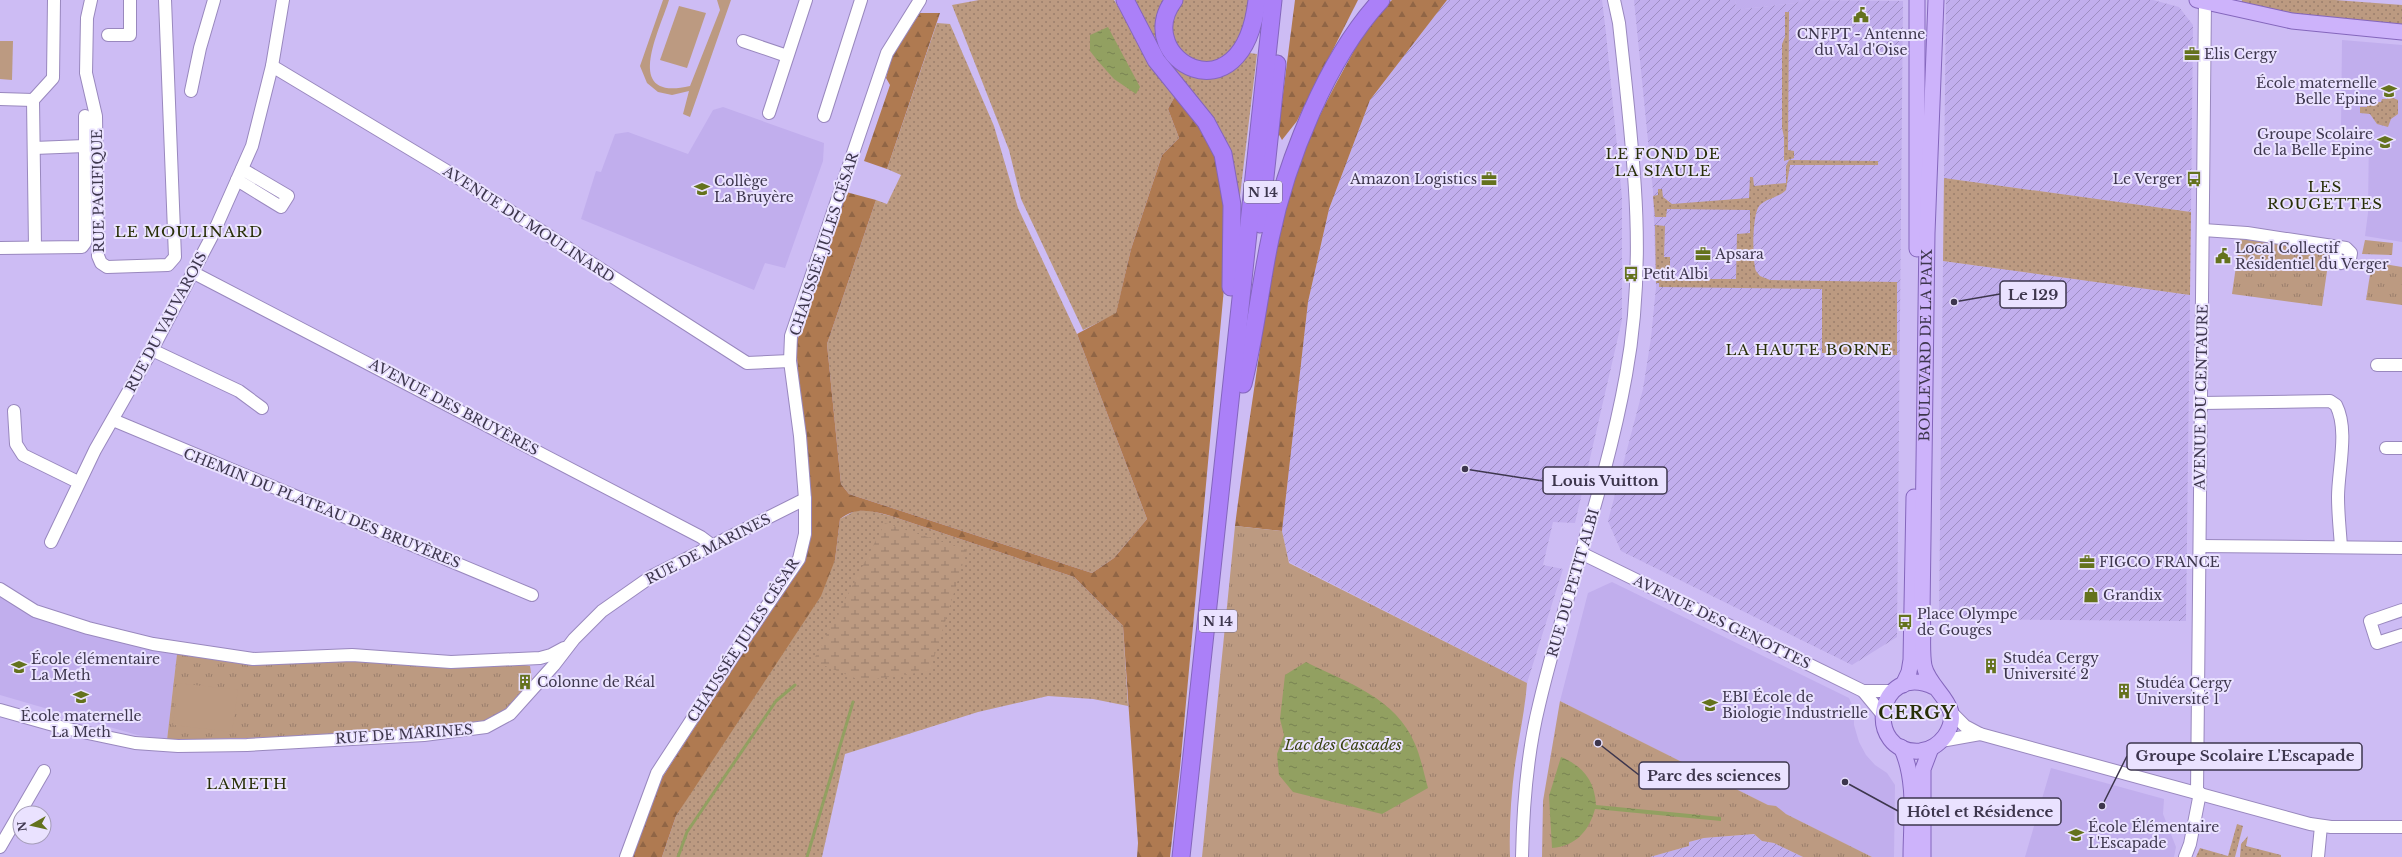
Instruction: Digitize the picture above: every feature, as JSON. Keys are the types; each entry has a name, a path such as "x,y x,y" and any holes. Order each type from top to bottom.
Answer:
{"highway":[{"path":"1125,0 1159,63 1212,130 1226,165 1232,205 1230,337 1237,380"},
{"path":"1174,0 1167,10 1164,22 1169,47 1184,64 1209,71 1225,66 1238,56 1244,49 1252,30 1257,0"},
{"name":"N 14","path":"1193,857 1273,0"},
{"name":"N 14","path":"1181,857 1237,380 1284,0"},
{"path":"1237,380 1254,340 1270,238 1286,179 1304,131 1331,73 1354,33 1381,0"}],"main road":[{"name":"BOULEVARD DE LA PAIX","path":"1898,688 1909,672 1912,660 1916,442 1917,0"},
{"name":"BOULEVARD DE LA PAIX","path":"1934,686 1924,665 1922,614 1927,226 1936,0"},
{"path":"2203,1 2299,22 2402,32"},
{"path":"1911,857 1912,797 1909,770 1901,747 1887,733 1882,714 1885,704 1898,688 1918,682 1934,686 1945,697 1951,712 1948,730 1936,744 1923,769 1923,857"},
{"path":"1901,747 1913,751 1936,744"}],"street":[{"path":"35,247 34,100 49,85 52,78 54,0"},
{"name":"RUE PACIFIQUE","path":"91,0 87,18 86,73 96,116 98,256 101,263 107,267 168,265 175,257 166,0"},
{"path":"108,35 130,34 130,0"},
{"path":"191,91 200,48 214,0"},
{"name":"RUE DU VAUVAROIS","path":"51,542 78,482 152,350 213,234 252,146 272,66 283,0"},
{"path":"769,112 806,0"},
{"path":"824,116 861,0"},
{"name":"RUE DU PETIT ALBI","path":"1614,0 1619,23"},
{"name":"RUE DU PETIT ALBI","path":"1522,857 1526,786 1539,705 1582,553 1618,412 1635,318 1638,222 1619,23 1619,0"},
{"name":"CHAUSSÉE JULES CÉSAR","path":"626,857 657,773 738,647 799,559 805,534 805,499 800,436 790,361 791,336 887,53 921,1"},
{"name":"AVENUE DU CENTAURE","path":"2185,857 2190,844 2199,793 2203,1"},
{"path":"742,41 787,56"},
{"name":"AVENUE DU MOULINARD","path":"272,66 465,182 747,363 790,361"},
{"path":"0,99 34,100"},
{"path":"0,248 82,247 85,243 85,116"},
{"path":"34,148 85,146"},
{"path":"2203,230 2247,233 2330,246"},
{"name":"AVENUE DES BRUYÈRES","path":"192,272 711,542 713,546"},
{"path":"152,350 239,391 262,408"},
{"path":"2377,365 2402,365"},
{"path":"2202,402 2330,401 2338,410 2342,440 2338,497 2341,547"},
{"path":"14,411 16,444 22,454 78,482"},
{"name":"CHEMIN DU PLATEAU DES BRUYÈRES","path":"113,420 532,595"},
{"path":"2386,448 2402,448"},
{"name":"RUE DE MARINES","path":"0,710 64,728 135,743 178,746 247,745 424,735 471,730 493,724 510,714 554,666 574,639 602,611 652,576 805,499"},
{"path":"2200,546 2402,548"},
{"name":"AVENUE DES GENOTTES","path":"1582,553 1863,691 1882,714"},
{"path":"0,589 34,611 88,628 153,644 253,660 352,655 451,662 540,658 558,652 574,639"},
{"path":"2402,610 2370,621 2377,643 2402,635"},
{"name":"AVENUE DES GENOTTES","path":"1863,691 1898,688"},
{"path":"1951,712 1966,726 1980,734 2321,826 2402,827"},
{"path":"1936,744 1980,734"},
{"path":"0,847 44,771"},
{"path":"2318,857 2321,826"}],"shaded area":[{"path":"1447,0 1602,0 1606,33 1622,197 1622,320 1575,523 1553,522 1543,565 1563,569 1527,683 1289,562 1282,531 1308,302 1329,209 1370,100"},
{"path":"1634,0 1735,0 1736,10 1796,3 1802,0 1903,1 1897,637 1852,665 1621,551 1608,521 1643,389 1651,338 1656,287 1653,191"},
{"path":"1735,0 1802,0 1796,3 1736,10"},
{"path":"1946,0 2153,0 2179,7 2193,25 2191,212 1944,178"},
{"name":"Groupe Scolaire de la Belle Epine","path":"2342,40 2402,45 2402,242 2365,236 2368,213 2369,129 2341,129"},
{"name":"Collège La Bruyère","path":"723,107 824,143 823,161 785,268 765,263 754,290 581,219 596,171 601,172 615,134 628,132 688,154 713,110"},
{"path":"1943,261 2190,295 2186,621 1939,619"},
{"name":"EBI École de Biologie Industrielle","path":"1612,582 1849,698 1854,709 1854,725 1859,742 1866,755 1875,765 1887,773 1895,785 1894,857 1872,857 1560,701 1588,593"},
{"path":"0,596 29,615 89,634 177,654 167,740 137,735 0,695"},
{"path":"2051,768 2164,799 2163,814 2176,847 2174,857 2025,857"},
{"path":"1754,834 1762,841 1774,843 1803,857 1650,857 1689,846 1689,842 1704,838"}],"green space":[{"path":"663,0 669,0 653,45 650,61 651,74 657,84 669,88 690,86 720,10 717,0 731,0 690,117 683,114 689,91 672,95 658,92 647,83 640,66"},
{"path":"979,0 1114,0 1175,96 1168,109 1179,138 1162,155 1131,249 1116,314 1083,330 1021,199 1009,150 952,5"},
{"path":"1132,0 1167,0 1161,30 1160,45 1165,55 1179,66 1208,75 1223,75 1236,69 1249,53 1257,54 1239,204"},
{"path":"1183,0 1252,0 1244,33 1222,61 1197,63 1177,48 1171,30 1176,11"},
{"path":"1295,0 1358,0 1297,121 1282,140 1278,133"},
{"path":"1392,0 1447,0 1370,100 1329,209 1308,302 1282,531 1235,526 1271,271 1276,239 1284,208 1303,153 1327,101 1371,22"},
{"path":"2242,0 2335,0 2402,5 2402,26 2336,22 2241,3"},
{"path":"679,6 706,13 687,68 660,60"},
{"path":"1785,12 1789,12 1788,150 1794,151 1794,158 1784,161 1784,137 1782,128 1782,44 1785,37"},
{"path":"920,13 940,13 887,169 864,161 890,85 886,78 891,57"},
{"path":"937,23 950,24 994,126 1018,208 1077,334 1147,519 1114,558 1092,573 849,494 841,484 827,344 876,200 887,204 901,175 887,169"},
{"path":"0,41 13,41 12,80 0,79"},
{"path":"1175,96 1201,129 1212,146 1218,166 1223,188 1224,288 1180,768 1170,857 1137,857 1138,843 1123,626 1074,577 891,516 871,511 858,511 852,512 840,519 835,560 821,596 676,816 662,857 632,857 658,784 806,555 810,529 796,344 829,250 846,192 876,200 827,344 841,484 849,494 1092,573 1114,558 1147,519 1077,334 1116,313 1131,249 1162,155 1179,138 1168,109"},
{"path":"2388,96 2398,100 2398,114 2391,119 2388,127 2377,124 2370,114 2360,113 2360,107 2367,107 2367,98 2369,98 2370,102 2381,102 2382,99 2387,99"},
{"path":"1789,160 1878,161 1878,165 1790,165 1786,190 1780,195 1766,201 1757,209 1754,226 1754,257 1756,271 1760,276 1770,280 1897,282 1897,355 1822,353 1822,289 1659,287 1659,283 1656,283 1655,225 1665,226 1664,257 1670,257 1670,279 1736,279 1737,234 1750,233 1750,210 1667,209 1666,217 1655,217 1653,196 1658,195 1658,189 1662,189 1663,197 1672,204 1749,198 1750,177 1753,177 1754,186 1786,183 1786,166"},
{"path":"1944,178 2191,212 2190,295 1943,261"},
{"path":"2240,239 2330,250 2322,306 2232,294"},
{"path":"2365,240 2393,243 2392,255 2362,254"},
{"path":"2372,262 2402,267 2402,305 2366,300"},
{"path":"867,510 891,516 1074,577 1123,626 1128,706 1093,699 1048,696 978,712 845,754 822,857 662,857 676,816 835,560 840,519 855,511"},
{"path":"885,523 967,550 930,671 862,681 813,661"},
{"path":"1235,526 1282,531 1289,563 1527,683 1512,788 1510,857 1202,857"},
{"path":"177,654 250,665 350,660 406,662 454,668 518,664 530,666 532,679 506,715 475,727 325,736 167,740"},
{"path":"178,683 238,690 232,732 173,725"},
{"path":"1560,701 1768,805 1776,806 1786,814 1872,857 1803,857 1774,843 1762,841 1754,834 1704,838 1689,842 1689,846 1650,857 1542,857 1543,801"},
{"path":"2237,824 2243,826 2235,857 2196,857 2200,848 2228,856"},
{"path":"2248,836 2246,846 2281,855 2281,857 2240,857 2241,844"}],"water":[{"path":"1108,27 1140,87 1136,94 1114,79 1090,51 1090,35"},
{"name":"Lac des Cascades","path":"1306,662 1354,685 1383,703 1396,715 1407,728 1415,744 1421,760 1428,788 1382,814 1293,792 1279,775 1277,754 1284,735 1280,719 1285,675"},
{"path":"1561,757 1576,765 1586,775 1593,789 1596,805 1721,817 1721,821 1595,809 1589,824 1575,841 1560,847 1552,848 1549,796"}],"waterway":[{"path":"678,857 687,832 776,701 795,685"},
{"path":"807,857 853,702"}],"place":[{"name":"CNFPT - Antenne du Val d'Oise","path":"1861,15"},
{"name":"Elis Cergy","path":"2192,54"},
{"name":"École maternelle Belle Epine","path":"2389,91"},
{"name":"Groupe Scolaire de la Belle Epine","path":"2385,142"},
{"name":"Amazon Logistics","path":"1489,179"},
{"name":"Le Verger","path":"2194,179"},
{"name":"Collège La Bruyère","path":"702,189"},
{"name":"Apsara","path":"1703,254"},
{"name":"Local Collectif Résidentiel du Verger","path":"2223,256"},
{"name":"Petit Albi","path":"1631,274"},
{"name":"Le 129","path":"1954,302"},
{"name":"Louis Vuitton","path":"1465,469"},
{"name":"FIGCO FRANCE","path":"2087,562"},
{"name":"Grandix","path":"2091,595"},
{"name":"Place Olympe de Gouges","path":"1905,622"},
{"name":"Studéa Cergy Université 2","path":"1991,666"},
{"name":"École élémentaire La Meth","path":"19,667"},
{"name":"Colonne de Réal","path":"525,682"},
{"name":"Studéa Cergy Université 1","path":"2124,691"},
{"name":"École maternelle La Meth","path":"81,697"},
{"name":"EBI École de Biologie Industrielle","path":"1710,705"},
{"name":"Parc des sciences","path":"1598,743"},
{"name":"Hôtel et Résidence","path":"1845,782"},
{"name":"Groupe Scolaire L'Escapade","path":"2102,806"},
{"name":"École Élémentaire L'Escapade","path":"2076,835"}],"district":[{"name":"LE FOND DE LA SIAULE","path":"1663,162"},
{"name":"LES ROUGETTES","path":"2325,196"},
{"name":"LE MOULINARD","path":"189,232"},
{"name":"LA HAUTE BORNE","path":"1809,350"},
{"name":"CERGY","path":"1917,713"},
{"name":"LAMETH","path":"247,784"}]}
